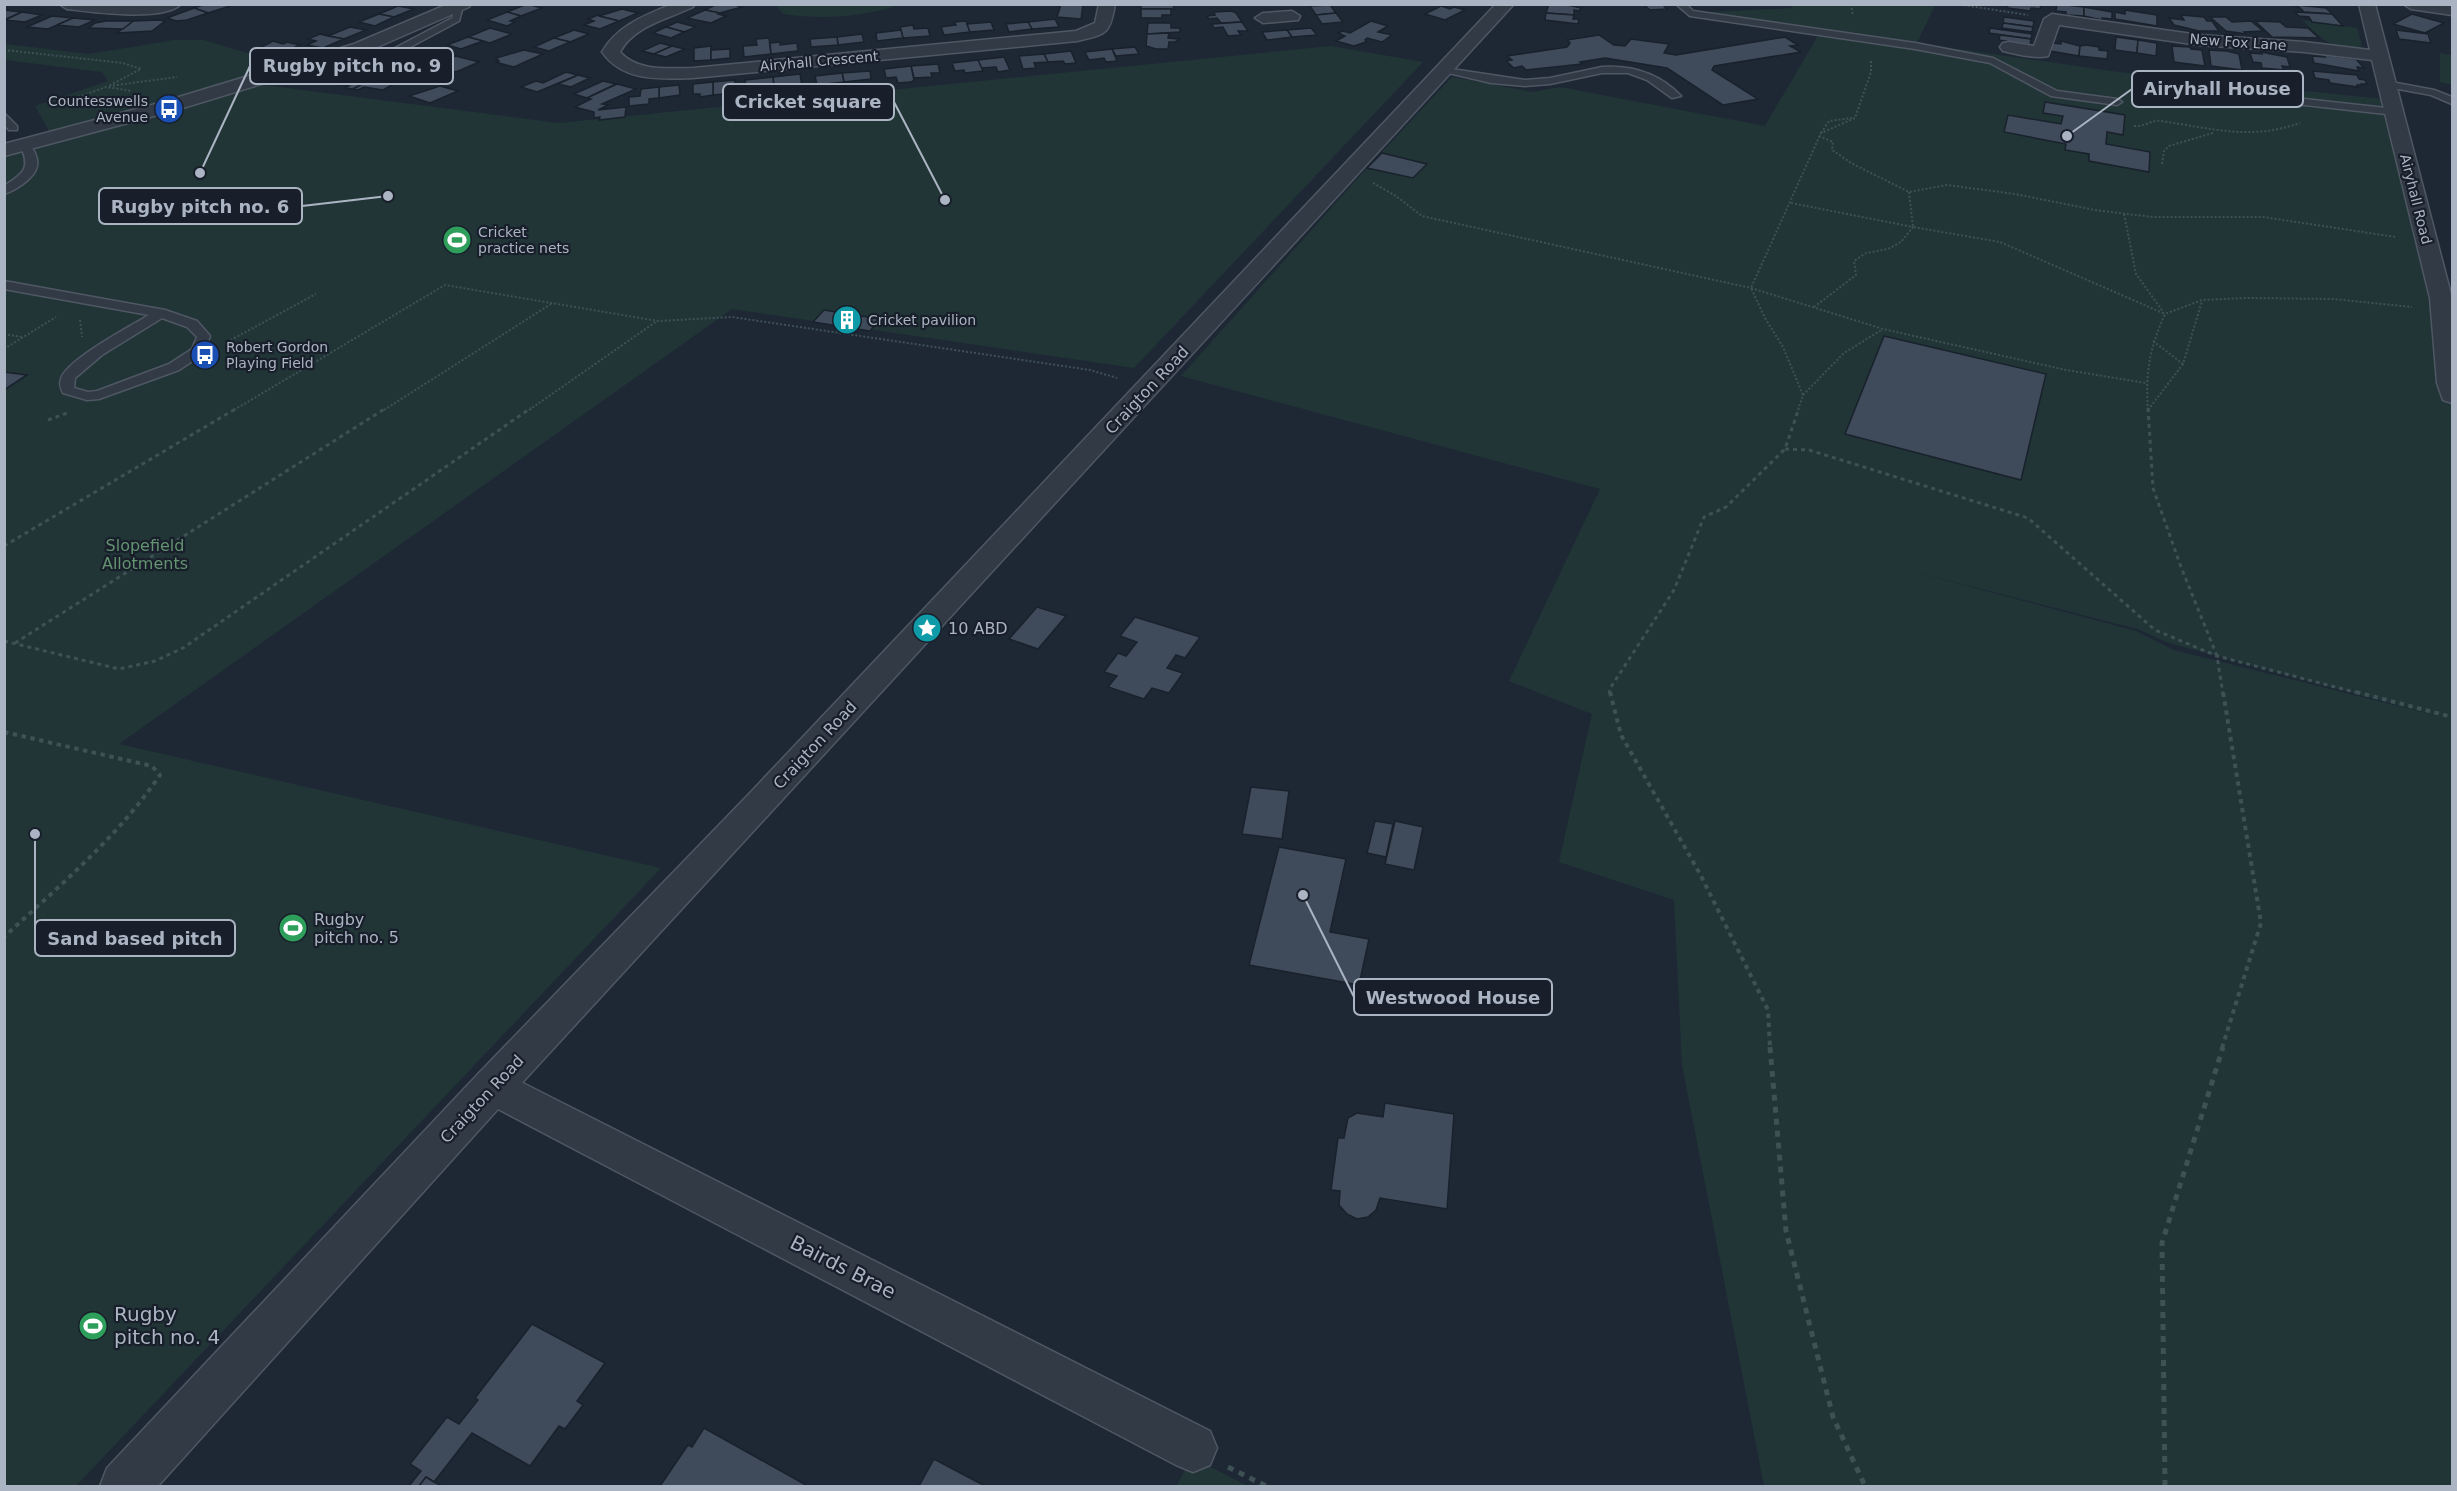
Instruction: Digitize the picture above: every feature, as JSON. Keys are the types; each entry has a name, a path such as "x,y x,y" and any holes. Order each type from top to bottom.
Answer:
{"street":[{"path":"67,4 129,11 173,4"},
{"name":"Airyhall Crescent","path":"687,4 632,29 616,41 611,52 618,62 636,70 693,73 1077,36 1095,31 1103,25 1107,4"},
{"name":"Craigton Road","path":"125,1486 493,1086 753,812 1506,4"},
{"name":"Airyhall Road","path":"2367,4 2443,310 2452,395"},
{"path":"2411,4 2452,10"},
{"path":"4,150 166,107 360,48 461,5"},
{"path":"2009,47 2042,52 2044,37 2051,26"},
{"name":"New Fox Lane","path":"2051,26 2096,41 2096,26 2199,40 2304,47 2380,56"},
{"name":"Bairds Brae","path":"493,1086 1193,1448"}],"lane":[{"path":"1680,4 1690,13 1993,61 2055,94 2117,102"},
{"path":"381,59 456,19 461,5"},
{"path":"1445,71 1513,82 1537,82 1613,69 1642,74 1676,96"},
{"path":"2386,84 2434,93 2452,101"},
{"path":"2138,98 2242,94 2395,112"},
{"path":"4,116 13,128"},
{"path":"4,191 22,179 32,167 32,159 25,145"},
{"path":"4,285 161,314 192,324 204,336 198,351 174,367 99,395 87,396 68,390 69,375 82,364 161,314"}],"path":[{"path":"1956,4 2051,26"},
{"path":"1820,135 1855,118 1871,72 1870,40"},
{"path":"4,50 123,63 141,69 109,86"},
{"path":"2134,126 2143,127 2157,120 2214,132 2258,132 2292,127 2344,105"},
{"path":"1751,288 1820,135 1829,121 1855,118"},
{"path":"2162,164 2164,151 2169,146 2214,132"},
{"path":"1820,135 1833,142 1832,150 1909,192 1947,185 2015,194 2124,214 2152,217 2263,217 2395,237 2425,237"},
{"path":"1343,177 1365,179 1396,196 1422,216 1751,288 1883,329 2066,370 2146,383"},
{"path":"1813,307 1856,275 1854,261 1866,253 1888,249 1901,242 1913,227 1909,192"},
{"path":"1791,203 2000,242 2165,314 2202,300 2333,299 2443,310"},
{"path":"2124,214 2136,274 2165,314"},
{"path":"4,546 445,285 658,321 732,317 1090,370 1150,387"},
{"path":"1751,288 1765,318 1783,347 1803,395"},
{"path":"2148,410 2183,364 2202,300"},
{"path":"14,643 551,304"},
{"path":"79,314 83,343"},
{"path":"2165,314 2153,341 2146,383 2153,488 2181,567 2217,656 2261,923 2162,1243 2165,1486"},
{"path":"4,349 59,315"},
{"path":"4,641 119,669 155,661 183,648 658,321"},
{"path":"1865,1486 1833,1418 1786,1231 1772,1089 1768,1010 1700,874 1621,735 1609,690 1674,590 1704,517 1726,507 1785,450 1803,395 1844,353 1883,329"},
{"path":"4,334 23,337"},
{"path":"2153,341 2183,364"},
{"path":"1785,450 1809,450 2028,518 2155,630 2217,656 2452,717"},
{"path":"4,732 152,766 160,775 145,799 106,840 4,937"}],"green space":[{"path":"1788,4 1935,5 1917,43 2118,72 2383,99 2452,368 2452,1486 1764,1486 1682,1065 1674,900 1559,862 1592,714 1509,681 1600,489 1181,376 1367,168 1452,77 1533,92 1560,87 1765,126 1819,34 1690,13 1793,8","holes":["1900,568 2137,629 2169,643 2445,718 2174,650 2136,631"]},
{"path":"775,5 899,5 857,15 828,17 784,14"},
{"path":"2302,20 2357,28 2362,46 2343,48 2335,46"},
{"path":"174,40 204,40 283,64 182,97 49,131 35,106 108,81 102,72 5,60 5,44 89,54"},
{"name":"Slopefield Allotments","path":"1331,46 1423,62 1134,368 732,309 119,744 661,868 76,1486 5,1486 5,153 256,84 558,123"},
{"path":"2440,53 2452,55 2452,85 2440,82"},
{"path":"1191,1457 1248,1486 1177,1486"}],"building":[{"path":"206,4 230,6 208,13 194,8"},
{"path":"527,4 542,8 521,16 507,12"},
{"path":"717,4 742,7 720,13 705,10"},
{"path":"1061,4 1083,4 1081,19 1057,17"},
{"path":"1141,4 1173,5 1174,9 1141,9"},
{"path":"1549,4 1581,8 1579,11 1574,10 1574,15 1546,13"},
{"path":"1643,4 1662,4 1667,9 1650,10"},
{"path":"2007,4 2041,5 2040,9 2031,8 2030,11 2008,8"},
{"path":"2057,4 2084,7 2084,16 2066,15 2066,12 2056,11"},
{"path":"2287,4 2326,8 2332,14 2304,12 2299,7"},
{"path":"1330,5 1336,13 1316,15 1310,6"},
{"path":"398,6 414,9 394,17 379,14"},
{"path":"1441,6 1465,10 1445,20 1425,14"},
{"path":"2084,7 2112,12 2112,19 2102,18 2102,20 2084,16"},
{"path":"194,8 208,13 187,20 176,21 167,18"},
{"path":"622,9 638,13 619,21 599,16"},
{"path":"1141,9 1171,9 1171,15 1162,15 1162,18 1141,18"},
{"path":"4,10 22,12 4,20"},
{"path":"705,10 726,16 711,23 687,18"},
{"path":"2125,10 2157,15 2157,26 2115,19 2115,12 2125,14"},
{"path":"1232,11 1242,22 1221,23 1217,18 1209,19 1207,16 1215,15 1214,12"},
{"path":"22,12 42,15 25,22 5,20"},
{"path":"507,12 521,16 510,21 515,22 507,26 487,20"},
{"path":"2295,12 2332,14 2343,26 2312,22 2309,17 2299,16"},
{"path":"1336,13 1343,22 1322,24 1316,15"},
{"path":"1546,13 1574,15 1573,19 1579,19 1578,24 1545,20"},
{"path":"379,14 394,17 375,26 359,22"},
{"path":"2412,14 2444,23 2425,33 2393,24"},
{"path":"598,15 619,21 600,29 584,25 594,21 588,19"},
{"path":"2181,15 2204,17 2207,21 2212,21 2219,31 2199,31 2174,25 2169,18 2184,20"},
{"path":"52,16 73,18 48,29 27,27"},
{"path":"2004,17 2034,21 2033,27 2003,23"},
{"path":"2210,17 2226,17 2232,22 2251,21 2263,31 2244,32 2246,34 2226,31"},
{"path":"73,18 95,20 79,27 57,25"},
{"path":"1055,19 1059,27 1032,29 1028,22"},
{"path":"133,21 165,21 152,31 117,33"},
{"path":"133,21 123,29 89,28 95,23"},
{"path":"966,21 970,32 944,35 941,27 956,25 954,22"},
{"path":"1371,21 1388,26 1378,32 1392,35 1382,42 1367,38 1366,42 1354,46 1336,41 1345,36 1338,33 1343,31 1350,33"},
{"path":"2255,21 2280,22 2286,27 2308,28 2319,38 2272,37"},
{"path":"677,22 696,27 684,32 666,27"},
{"path":"991,22 994,30 970,32 967,24"},
{"path":"1028,22 1032,29 1009,32 1006,24"},
{"path":"1242,22 1248,31 1238,31 1241,35 1228,36 1223,27 1214,28 1212,24"},
{"path":"1148,23 1171,23 1171,28 1180,28 1180,32 1147,34"},
{"path":"2003,23 2033,27 2032,32 2002,28"},
{"path":"913,25 914,29 928,28 930,36 903,38 900,27"},
{"path":"350,27 366,30 344,39 328,36"},
{"path":"666,27 684,32 671,38 653,33"},
{"path":"490,28 512,34 490,43 468,37"},
{"path":"1311,28 1317,35 1292,37 1287,30"},
{"path":"1990,28 2032,34 2031,39 1989,33"},
{"path":"574,30 589,34 570,42 554,38"},
{"path":"901,30 903,38 877,41 876,33"},
{"path":"1287,30 1292,37 1267,40 1262,32"},
{"path":"2396,30 2428,34 2431,43 2399,39"},
{"path":"1169,33 1168,38 1179,39 1169,42 1168,49 1146,46 1147,34"},
{"path":"320,34 344,39 323,48 307,45 316,41 308,39"},
{"path":"862,34 864,42 838,45 837,37"},
{"path":"1599,35 1614,45 1625,46 1631,39 1669,44 1664,53 1676,55 1785,37 1798,45 1790,46 1801,52 1714,66 1712,70 1758,99 1723,105 1667,68 1605,58 1580,62 1582,64 1526,70 1522,66 1514,68 1506,61 1512,60 1507,56 1567,47 1570,43 1567,40"},
{"path":"2000,35 2031,39 2030,45 1999,40"},
{"path":"468,37 483,41 461,49 447,45"},
{"path":"837,37 838,45 811,47 810,39"},
{"path":"2116,37 2138,40 2137,53 2115,50"},
{"path":"554,38 570,42 549,51 534,47"},
{"path":"769,38 771,54 744,57 743,46 757,45 756,39"},
{"path":"2138,40 2157,43 2156,56 2137,53"},
{"path":"273,41 300,45 273,56 254,51"},
{"path":"2061,41 2080,46 2079,56 2050,51 2051,43 2061,44"},
{"path":"780,42 780,45 797,43 798,51 771,54 770,43"},
{"path":"660,43 672,46 654,54 642,51"},
{"path":"2086,45 2108,51 2107,59 2079,56 2080,46"},
{"path":"672,46 685,49 666,57 654,54"},
{"path":"711,46 711,60 694,61 694,48"},
{"path":"2172,46 2202,50 2205,66 2174,62"},
{"path":"1135,47 1139,54 1116,56 1112,49"},
{"path":"730,49 730,58 711,60 711,50"},
{"path":"1112,49 1117,61 1106,62 1104,58 1089,60 1085,52"},
{"path":"524,50 543,54 514,67 495,62 499,61 496,58"},
{"path":"2209,50 2239,54 2242,70 2211,66"},
{"path":"1071,51 1076,63 1048,62 1044,54"},
{"path":"2261,52 2287,57 2290,67 2282,66 2284,70 2262,68 2261,63 2253,62 2250,53 2262,54"},
{"path":"1044,54 1048,62 1034,63 1036,68 1023,69 1019,56"},
{"path":"2324,55 2356,59 2364,68 2357,67 2359,71 2314,63 2312,56 2325,57"},
{"path":"456,56 479,62 456,72 435,65 435,63"},
{"path":"1004,57 1010,70 998,72 996,67 981,68 978,60"},
{"path":"978,60 983,71 965,73 964,70 955,71 952,63"},
{"path":"938,64 940,73 931,73 932,77 914,78 911,66"},
{"path":"911,66 914,80 911,82 898,83 896,77 886,78 884,69"},
{"path":"870,71 871,79 844,82 842,73"},
{"path":"2313,71 2357,75 2367,84 2357,85 2358,87 2330,83 2329,80 2315,78"},
{"path":"566,72 578,75 537,92 521,87 536,81 543,83"},
{"path":"842,73 844,82 817,85 815,76"},
{"path":"800,74 802,87 790,88 789,84 774,86 773,77"},
{"path":"352,75 374,78 353,89 344,88 349,86 335,84"},
{"path":"578,75 590,78 571,87 558,84"},
{"path":"773,77 774,89 766,89 766,86 746,88 745,80"},
{"path":"374,78 399,81 383,90 364,87 358,90 353,89"},
{"path":"735,80 735,93 713,95 713,82"},
{"path":"603,81 616,84 587,98 574,94"},
{"path":"713,82 713,95 700,97 700,94 693,94 693,84"},
{"path":"617,84 636,89 602,104 608,105 598,110 626,107 625,117 599,120 600,117 594,118 594,112 575,107 591,99 587,98"},
{"path":"679,85 680,95 659,98 659,87"},
{"path":"440,86 458,91 430,103 409,96"},
{"path":"659,87 659,98 649,99 649,104 629,106 629,97 640,96 641,89"},
{"path":"2045,102 2125,115 2123,135 2107,132 2106,144 2150,152 2149,172 2089,161 2089,154 2065,150 2066,144 2004,132 2008,115 2061,124 2063,116 2043,113"},
{"path":"1382,153 1427,164 1413,178 1367,168"},
{"name":"Cricket pavilion","path":"824,310 880,319 870,331 813,322"},
{"path":"1884,336 2046,374 2021,480 1845,434"},
{"path":"4,372 27,375 4,390"},
{"path":"1037,607 1066,616 1038,649 1009,639"},
{"path":"1135,617 1200,637 1185,658 1176,655 1167,668 1183,673 1169,693 1152,688 1144,699 1108,687 1117,676 1104,672 1118,653 1126,656 1137,642 1120,636"},
{"path":"1251,787 1289,791 1282,839 1242,834"},
{"path":"1375,821 1393,824 1386,857 1367,853"},
{"path":"1395,821 1423,827 1414,870 1385,864"},
{"path":"1279,847 1346,859 1330,932 1369,939 1359,985 1249,965"},
{"path":"1385,1103 1454,1114 1447,1209 1380,1198 1376,1210 1368,1217 1357,1219 1347,1214 1339,1205 1340,1191 1331,1190 1338,1138 1344,1138 1348,1118 1357,1113 1383,1117"},
{"path":"532,1324 605,1363 577,1401 583,1405 565,1429 559,1426 530,1466 472,1433 434,1482 426,1477 419,1486 409,1486 421,1471 410,1464 447,1417 459,1424 478,1400 475,1398"},
{"path":"704,1428 806,1485 660,1486 688,1445 692,1447"},
{"path":"934,1459 985,1486 919,1486"},
{"path":"426,1477 434,1482 442,1486 419,1486"}],"place":[{"name":"Countesswells Avenue","path":"169,109"},
{"name":"Airyhall House","path":"2067,136"},
{"name":"Rugby pitch no. 9","path":"200,173"},
{"name":"Rugby pitch no. 6","path":"388,196"},
{"name":"Cricket square","path":"945,200"},
{"name":"Cricket practice nets","path":"457,240"},
{"name":"Cricket pavilion","path":"847,320"},
{"name":"Robert Gordon Playing Field","path":"205,355"},
{"name":"10 ABD","path":"927,628"},
{"name":"Sand based pitch","path":"35,834"},
{"name":"Westwood House","path":"1303,895"},
{"name":"Rugby pitch no. 5","path":"293,928"},
{"name":"Rugby pitch no. 4","path":"93,1326"}]}
